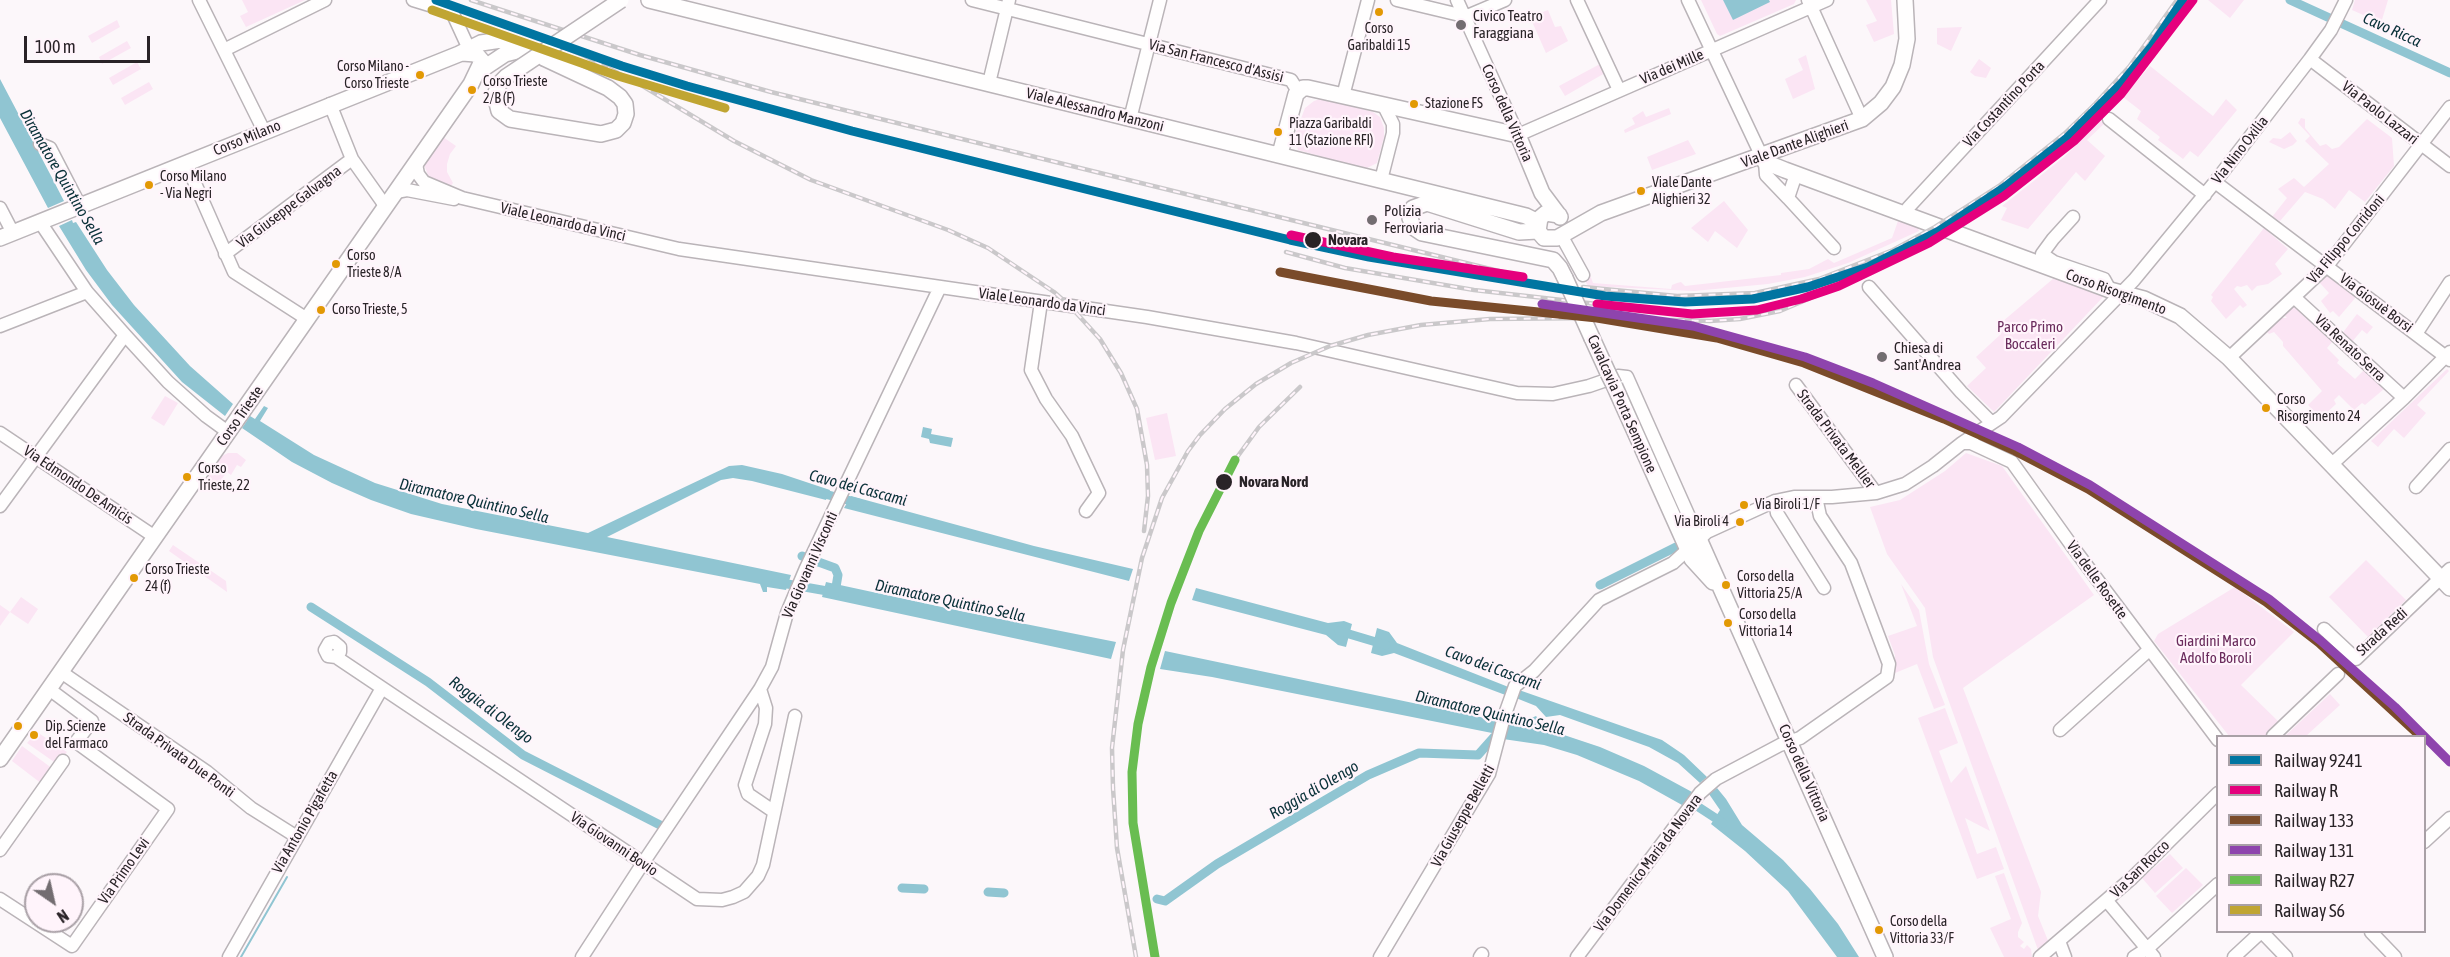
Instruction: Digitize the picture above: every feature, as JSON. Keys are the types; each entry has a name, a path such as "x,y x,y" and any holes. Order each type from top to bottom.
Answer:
{"main road":[{"name":"Corso Milano","path":"7,235 491,40 501,40 521,50 544,58 608,88 625,104 626,114 623,123 616,130 601,134 510,119 497,107 495,95 499,84 506,77 621,0"},
{"name":"Viale Alessandro Manzoni","path":"649,0 1280,154 1381,180 1534,225"},
{"name":"Viale Dante Alighieri","path":"1601,213 1764,160 1862,119 1881,103 1893,87 1902,65 1907,39 1905,0"},
{"path":"478,72 504,54 521,50"},
{"path":"465,51 480,57 482,65 478,72"},
{"name":"Corso Trieste","path":"0,759 478,72"},
{"name":"Via San Francesco d'Assisi","path":"1296,94 1308,87 1518,135"},
{"path":"1280,154 1296,94"},
{"name":"Corso della Vittoria","path":"1518,135 1542,193 1560,217"},
{"name":"Corso Risorgimento","path":"1764,160 1796,174 2116,292 2144,299 2180,316 2229,358 2447,578"},
{"path":"1542,193 1534,225 1540,235 1548,240 1601,213"},
{"name":"Cavalcavia Porta Sempione","path":"1534,225 1519,232 1427,203 1413,208 1410,218 1413,227 1422,233 1547,258 1557,263 1689,536"},
{"path":"1534,225 1546,213 1560,217 1601,213"},
{"path":"1560,217 1564,227 1561,235"},
{"name":"Corso della Vittoria","path":"1689,536 1721,590"},
{"name":"Corso della Vittoria","path":"1689,536 1721,590 1885,957"}],"street":[{"path":"199,0 264,131"},
{"path":"224,50 326,0"},
{"path":"413,0 452,12 465,51"},
{"name":"Via San Francesco d'Assisi","path":"972,0 1008,4 1149,44 1291,80 1296,88 1296,94"},
{"path":"1130,119 1160,0"},
{"path":"1343,96 1368,0"},
{"path":"1397,0 1464,17 1505,0"},
{"name":"Corso della Vittoria","path":"1457,0 1518,135"},
{"path":"1577,0 1618,90"},
{"path":"1688,0 1764,160 1766,175 1834,248"},
{"name":"Via dei Mille","path":"1518,135 1711,51 1809,3 1827,0"},
{"name":"Via Costantino Porta","path":"1908,208 2100,0"},
{"path":"1809,3 1862,119"},
{"name":"Via Nino Oxilia","path":"1962,442 2007,411 2205,195 2310,59 2331,30 2345,3"},
{"path":"989,83 1008,4"},
{"name":"Via Paolo Lazzari","path":"2310,59 2450,166"},
{"path":"330,104 352,159 386,207"},
{"path":"1381,180 1394,133 1393,124 1384,106"},
{"name":"Via Filippo Corridoni","path":"2229,358 2327,266 2450,107"},
{"path":"2109,119 2205,195"},
{"path":"40,144 50,148 77,207"},
{"name":"Via Giuseppe Galvagna","path":"225,254 352,159"},
{"path":"186,163 234,272 307,319"},
{"name":"Viale Leonardo da Vinci","path":"416,164 418,174 424,182 462,198 679,249 1147,317 1296,343 1533,395 1571,391 1619,376"},
{"path":"1788,198 1796,174"},
{"name":"Via Giosuè Borsi","path":"2215,182 2416,334 2449,356"},
{"name":"Viale Leonardo da Vinci","path":"396,192 407,190 441,198 462,198"},
{"path":"0,208 7,235"},
{"path":"2073,217 2052,238 2042,254 2054,262 2104,279 2116,292"},
{"path":"46,220 87,292 124,335 176,389 228,432"},
{"path":"1561,235 1583,274"},
{"path":"2416,334 2450,282"},
{"name":"Via Giovanni Visconti","path":"582,957 760,689 772,667 787,614 813,553 940,287"},
{"path":"1869,287 1961,392 1992,423"},
{"path":"0,326 87,292"},
{"name":"Via Renato Serra","path":"2295,298 2404,398"},
{"path":"1041,302 1031,370 1046,399 1072,436 1099,493 1086,511"},
{"path":"0,506 124,335"},
{"path":"2332,464 2449,356"},
{"name":"Corso della Vittoria","path":"1619,376 1627,377 1689,536"},
{"name":"Strada Privata Mellier","path":"1796,385 1876,493"},
{"name":"Via Edmondo De Amicis","path":"0,432 155,537"},
{"name":"Via Giuseppe Belletti","path":"1380,957 1489,774 1515,686 1534,671 1599,600 1673,563 1689,536 1707,532 1775,501 1794,497 1876,493 1893,489 1918,476 1962,442"},
{"name":"Via delle Rosette","path":"1962,442 1971,443 2012,462 2216,739"},
{"path":"2416,487 2450,449"},
{"name":"Via Domenico Maria da Novara","path":"1577,957 1700,793 1716,779 1800,738 1866,694 1887,677 1889,664 1851,563 1820,516 1816,497"},
{"path":"1775,501 1777,513 1824,588"},
{"name":"Strada Redi","path":"2324,629 2356,659 2447,578"},
{"path":"2060,730 2149,650"},
{"name":"Via Giovanni Bovio","path":"336,657 697,899 722,900 733,897 744,892 758,876 763,865 795,716"},
{"name":"Strada Privata Due Ponti","path":"61,672 207,772 251,808 297,837"},
{"path":"2274,735 2338,674"},
{"name":"Via Antonio Pigafetta","path":"229,957 382,688"},
{"name":"Via Primo Levi","path":"0,899 72,946 168,809 76,742 92,721 49,689"},
{"path":"760,689 766,708 765,724 745,785 748,794 773,811"},
{"path":"0,850 63,761"},
{"name":"Via San Rocco","path":"2040,957 2106,901 2216,795"},
{"path":"2426,840 2450,818"},
{"path":"2134,957 2151,952 2216,885"},
{"path":"2106,901 2151,952"},
{"path":"2234,957 2261,933"},
{"path":"2263,933 2286,957"},
{"path":"2372,933 2395,957"},
{"path":"2059,941 2065,957"}],"green space":[{"path":"242,0 305,0 246,27 240,16 248,12"},
{"path":"1701,0 1796,0 1794,4 1720,36"},
{"path":"1866,0 1891,0 1894,34 1874,42 1866,25 1877,21"},
{"path":"2208,0 2244,0 2230,18"},
{"path":"2355,0 2388,0 2381,23 2352,10"},
{"path":"1548,10 1555,27 1561,26 1568,41 1546,53 1530,17"},
{"path":"117,20 120,27 92,43 88,36"},
{"path":"1962,27 1951,51 1937,44 1937,28"},
{"path":"127,41 131,48 102,64 99,57"},
{"path":"1806,55 1815,89 1793,99 1785,79 1803,70 1798,59"},
{"path":"1979,59 1991,68 1986,78 1975,76 1970,72"},
{"path":"137,62 141,69 113,85 109,78"},
{"path":"1600,64 1605,73 1565,96 1559,86"},
{"path":"2150,66 2213,116 2226,99 2237,110 2198,157 2190,151 2183,159 2158,140 2160,137 2137,119 2141,111 2123,97"},
{"path":"149,82 153,89 125,105 121,98"},
{"path":"1320,99 1373,112 1380,117 1384,137 1377,163 1365,169 1298,150 1294,137 1305,108"},
{"path":"1669,108 1671,114 1625,133 1624,130 1635,124 1632,118 1643,111 1646,117"},
{"path":"2301,118 2305,119 2305,128 2320,146 2326,144 2332,149 2339,147 2367,119 2392,138 2394,166 2365,202 2349,190 2335,209 2323,199 2305,192 2280,221 2272,217 2287,198 2278,189 2294,178 2304,187 2329,164 2305,141 2310,136 2298,123"},
{"path":"2103,119 2106,122 2087,140 2105,156 2085,181 2076,172 2028,229 2001,220 2007,208 2002,206 2064,157"},
{"path":"2290,132 2297,141 2293,145 2284,149 2269,142 2273,138 2281,139"},
{"path":"443,137 456,146 447,164 447,172 453,183 450,187 429,178 425,167 425,162"},
{"path":"1688,140 1696,154 1652,170 1647,157"},
{"path":"1724,201 1748,230 1737,248 1715,231 1708,242 1691,228"},
{"path":"1898,221 1918,227 1919,231 1848,263 1805,277 1768,284 1694,291 1588,286 1584,279 1590,275 1593,283 1671,289 1672,285 1681,282 1685,286 1781,275 1781,273 1809,269 1828,259 1834,263 1892,238"},
{"path":"2264,228 2288,249 2275,264 2282,274 2268,284 2257,286 2252,291 2247,285 2237,286 2234,289 2247,305 2243,308 2240,305 2226,319 2211,301 2213,297 2211,295"},
{"path":"2326,275 2356,297 2339,317 2333,311 2330,313 2321,301 2329,293 2319,282"},
{"name":"Parco Primo Boccaleri","path":"2054,278 2105,295 1994,412 1967,386 1986,368 1976,357 2001,334 1996,327"},
{"path":"2293,306 2333,341 2327,348 2339,360 2337,363 2355,379 2364,370 2384,389 2365,405 2362,403 2354,410 2339,395 2334,400 2336,404 2321,418 2308,405 2322,391 2283,346 2283,342 2274,332 2269,334 2267,332 2281,318 2287,318 2284,315"},
{"path":"2357,314 2373,327 2367,334 2362,330 2351,343 2341,335"},
{"path":"2447,369 2449,371 2417,405 2426,413 2404,438 2394,429 2378,447 2371,441"},
{"path":"165,396 178,403 164,426 151,418"},
{"path":"1167,413 1176,456 1155,460 1146,418"},
{"path":"237,453 246,460 241,467 237,465 231,475 227,472 217,485 211,484 206,479 222,456"},
{"path":"1966,453 2002,466 2094,595 1963,688 2041,892 2038,916 2049,943 2038,950 1933,657 1925,608 1887,554 1870,507 1900,500 1945,471"},
{"path":"173,545 226,581 227,592 169,551"},
{"path":"2366,560 2406,600 2368,637 2329,597"},
{"path":"1901,584 1919,610 1929,664 1945,705 1934,709 1917,664 1895,673 1895,655 1888,636 1917,626"},
{"name":"Giardini Marco Adolfo Boroli","path":"2235,587 2294,632 2241,685 2280,723 2267,735 2228,735 2154,641 2158,634"},
{"path":"21,597 38,609 28,624 10,612"},
{"path":"0,605 10,612 0,626"},
{"path":"2330,694 2340,705 2307,735 2286,735"},
{"path":"1945,708 1958,743 1939,751 1951,783 1966,766 1990,831 1965,818 1977,854 1996,847 2004,869 1977,879 1918,718"},
{"path":"37,732 67,752 57,764 27,743"},
{"path":"22,746 53,769 42,784 12,761"},
{"path":"2170,854 2183,868 2155,893 2142,878"},
{"path":"2186,868 2203,885 2172,913 2156,896"},
{"path":"2004,873 2022,923 2018,937 2024,942 2020,946 2024,949 2027,945 2031,949 2032,957 2004,957 1990,928 2011,919 1995,876"}],"water":[{"path":"1723,0 1769,0 1770,2 1733,20"},
{"path":"0,79 64,201 48,208 0,118"},
{"path":"72,220 73,223 76,222 107,270 134,305 190,366 233,404 225,416 182,382 112,305 86,270 59,226"},
{"path":"264,406 268,408 260,421 314,455 375,483 442,504 588,533 729,466 742,465 782,474 830,490 826,500 752,481 733,478 721,480 607,537 791,575 786,590 767,587 767,592 763,592 760,584 476,529 411,514 371,500 292,462 242,428 250,416 255,419"},
{"path":"923,427 932,429 931,434 953,438 951,447 930,443 929,439 921,437"},
{"path":"851,496 1034,546 1133,569 1129,581 844,508"},
{"path":"826,582 1116,642 1111,659 822,597"},
{"path":"1196,588 1328,623 1344,621 1352,624 1346,647 1338,645 1326,635 1192,600"},
{"path":"1377,628 1389,632 1397,643 1511,688 1508,696 1394,653 1382,656 1371,653"},
{"path":"1165,651 1499,721 1497,734 1212,677 1160,669"},
{"path":"1519,690 1662,740 1684,755 1707,777 1700,783 1678,763 1649,747 1560,715 1546,717 1536,706 1516,698"},
{"path":"1536,716 1541,722 1536,728 1600,747 1644,766 1692,792 1682,805 1639,781 1577,755 1544,745 1503,739 1505,722 1520,723"},
{"path":"1717,788 1742,825 1783,860 1810,889 1838,924 1859,957 1837,957 1788,891 1745,851 1711,824 1720,810 1709,794"}],"waterway":[{"name":"Cavo Ricca","path":"2290,0 2450,73"},
{"name":"Cavo dei Cascami","path":"817,492 859,503"},
{"name":"Roggia di Olengo","path":"1600,585 1676,547"},
{"path":"802,556 835,568 838,575 835,593"},
{"name":"Diramatore Quintino Sella","path":"776,582 833,592"},
{"name":"Roggia di Olengo","path":"311,607 428,682 523,755 660,825"},
{"name":"Cavo dei Cascami","path":"1339,631 1386,645"},
{"name":"Roggia di Olengo","path":"1157,899 1165,901 1217,864 1368,775 1419,753 1478,755 1494,737"},
{"name":"Diramatore Quintino Sella","path":"1677,793 1723,823"},
{"path":"241,957 287,877"},
{"name":"Roggia di Olengo","path":"902,888 924,889"},
{"name":"Roggia di Olengo","path":"988,892 1004,893"}],"railway":[{"path":"471,0 640,55 771,92 1523,277"},
{"path":"1583,287 1677,296 1755,293 1819,279 1893,250 1935,227 1999,186 2064,134 2129,67 2177,0"},
{"path":"531,34 585,56 641,85 734,141 811,180 948,230 988,248 1054,292 1100,339 1121,373 1137,409 1147,465 1148,496 1144,531"},
{"path":"1286,252 1345,268 1474,290 1597,304"},
{"path":"1136,957 1117,848 1113,788 1112,748 1123,650 1142,558 1162,498 1188,451 1225,409 1256,384 1291,363 1330,346 1368,335 1421,325 1490,319 1597,318 1710,321 1740,319 1780,311 1839,286"},
{"path":"1235,460 1259,427 1300,387"}],"rail line":[{"name":"9241","path":"436,0 622,66 687,86 852,131 1290,240 1369,257 1605,296 1685,302 1753,299 1808,287 1868,267 1939,231 2005,187 2067,138 2121,84 2152,46 2183,0"},
{"name":"R","path":"1597,304 1692,314 1757,310 1801,299 1839,286 1929,243 2004,196 2074,141 2121,94 2193,0"},
{"name":"S6","path":"432,10 618,76 725,108"},
{"name":"R","path":"1291,235 1393,257 1523,277"},
{"name":"133","path":"1280,272 1431,301 1597,318 1717,338 1804,363 1944,419 2015,451 2088,489 2266,602 2319,643 2419,735"},
{"name":"131","path":"1542,304 1693,326 1805,357 1873,383 2018,447 2090,485 2269,599 2321,641 2423,735"},
{"name":"R27","path":"1155,957 1133,823 1132,772 1138,724 1151,667 1171,603 1199,531 1235,460"},
{"name":"131","path":"2426,738 2450,762"}],"place":[{"name":"Corso Garibaldi 15","path":"1379,12"},
{"name":"Civico Teatro Faraggiana","path":"1461,25"},
{"name":"Corso Milano - Corso Trieste","path":"420,75"},
{"name":"Corso Trieste 2/B (F)","path":"472,90"},
{"name":"Stazione FS","path":"1414,104"},
{"name":"Piazza Garibaldi 11 (Stazione RFI)","path":"1278,132"},
{"name":"Corso Milano - Via Negri","path":"149,185"},
{"name":"Viale Dante Alighieri 32","path":"1641,191"},
{"name":"Polizia Ferroviaria","path":"1372,220"},
{"name":"Novara","path":"1313,240"},
{"name":"Corso Trieste 8/A","path":"336,264"},
{"name":"Corso Trieste, 5","path":"321,310"},
{"name":"Chiesa di Sant'Andrea","path":"1882,357"},
{"name":"Corso Risorgimento 24","path":"2266,408"},
{"name":"Corso Trieste, 22","path":"187,477"},
{"name":"Novara Nord","path":"1224,482"},
{"name":"Via Biroli 1/F","path":"1744,505"},
{"name":"Via Biroli 4","path":"1740,522"},
{"name":"Corso Trieste 24 (f)","path":"134,578"},
{"name":"Corso della Vittoria 25/A","path":"1726,585"},
{"name":"Corso della Vittoria 14","path":"1728,623"},
{"name":"Dip. Scienze del Farmaco","path":"34,735"},
{"name":"Corso della Vittoria 33/F","path":"1879,930"}]}
